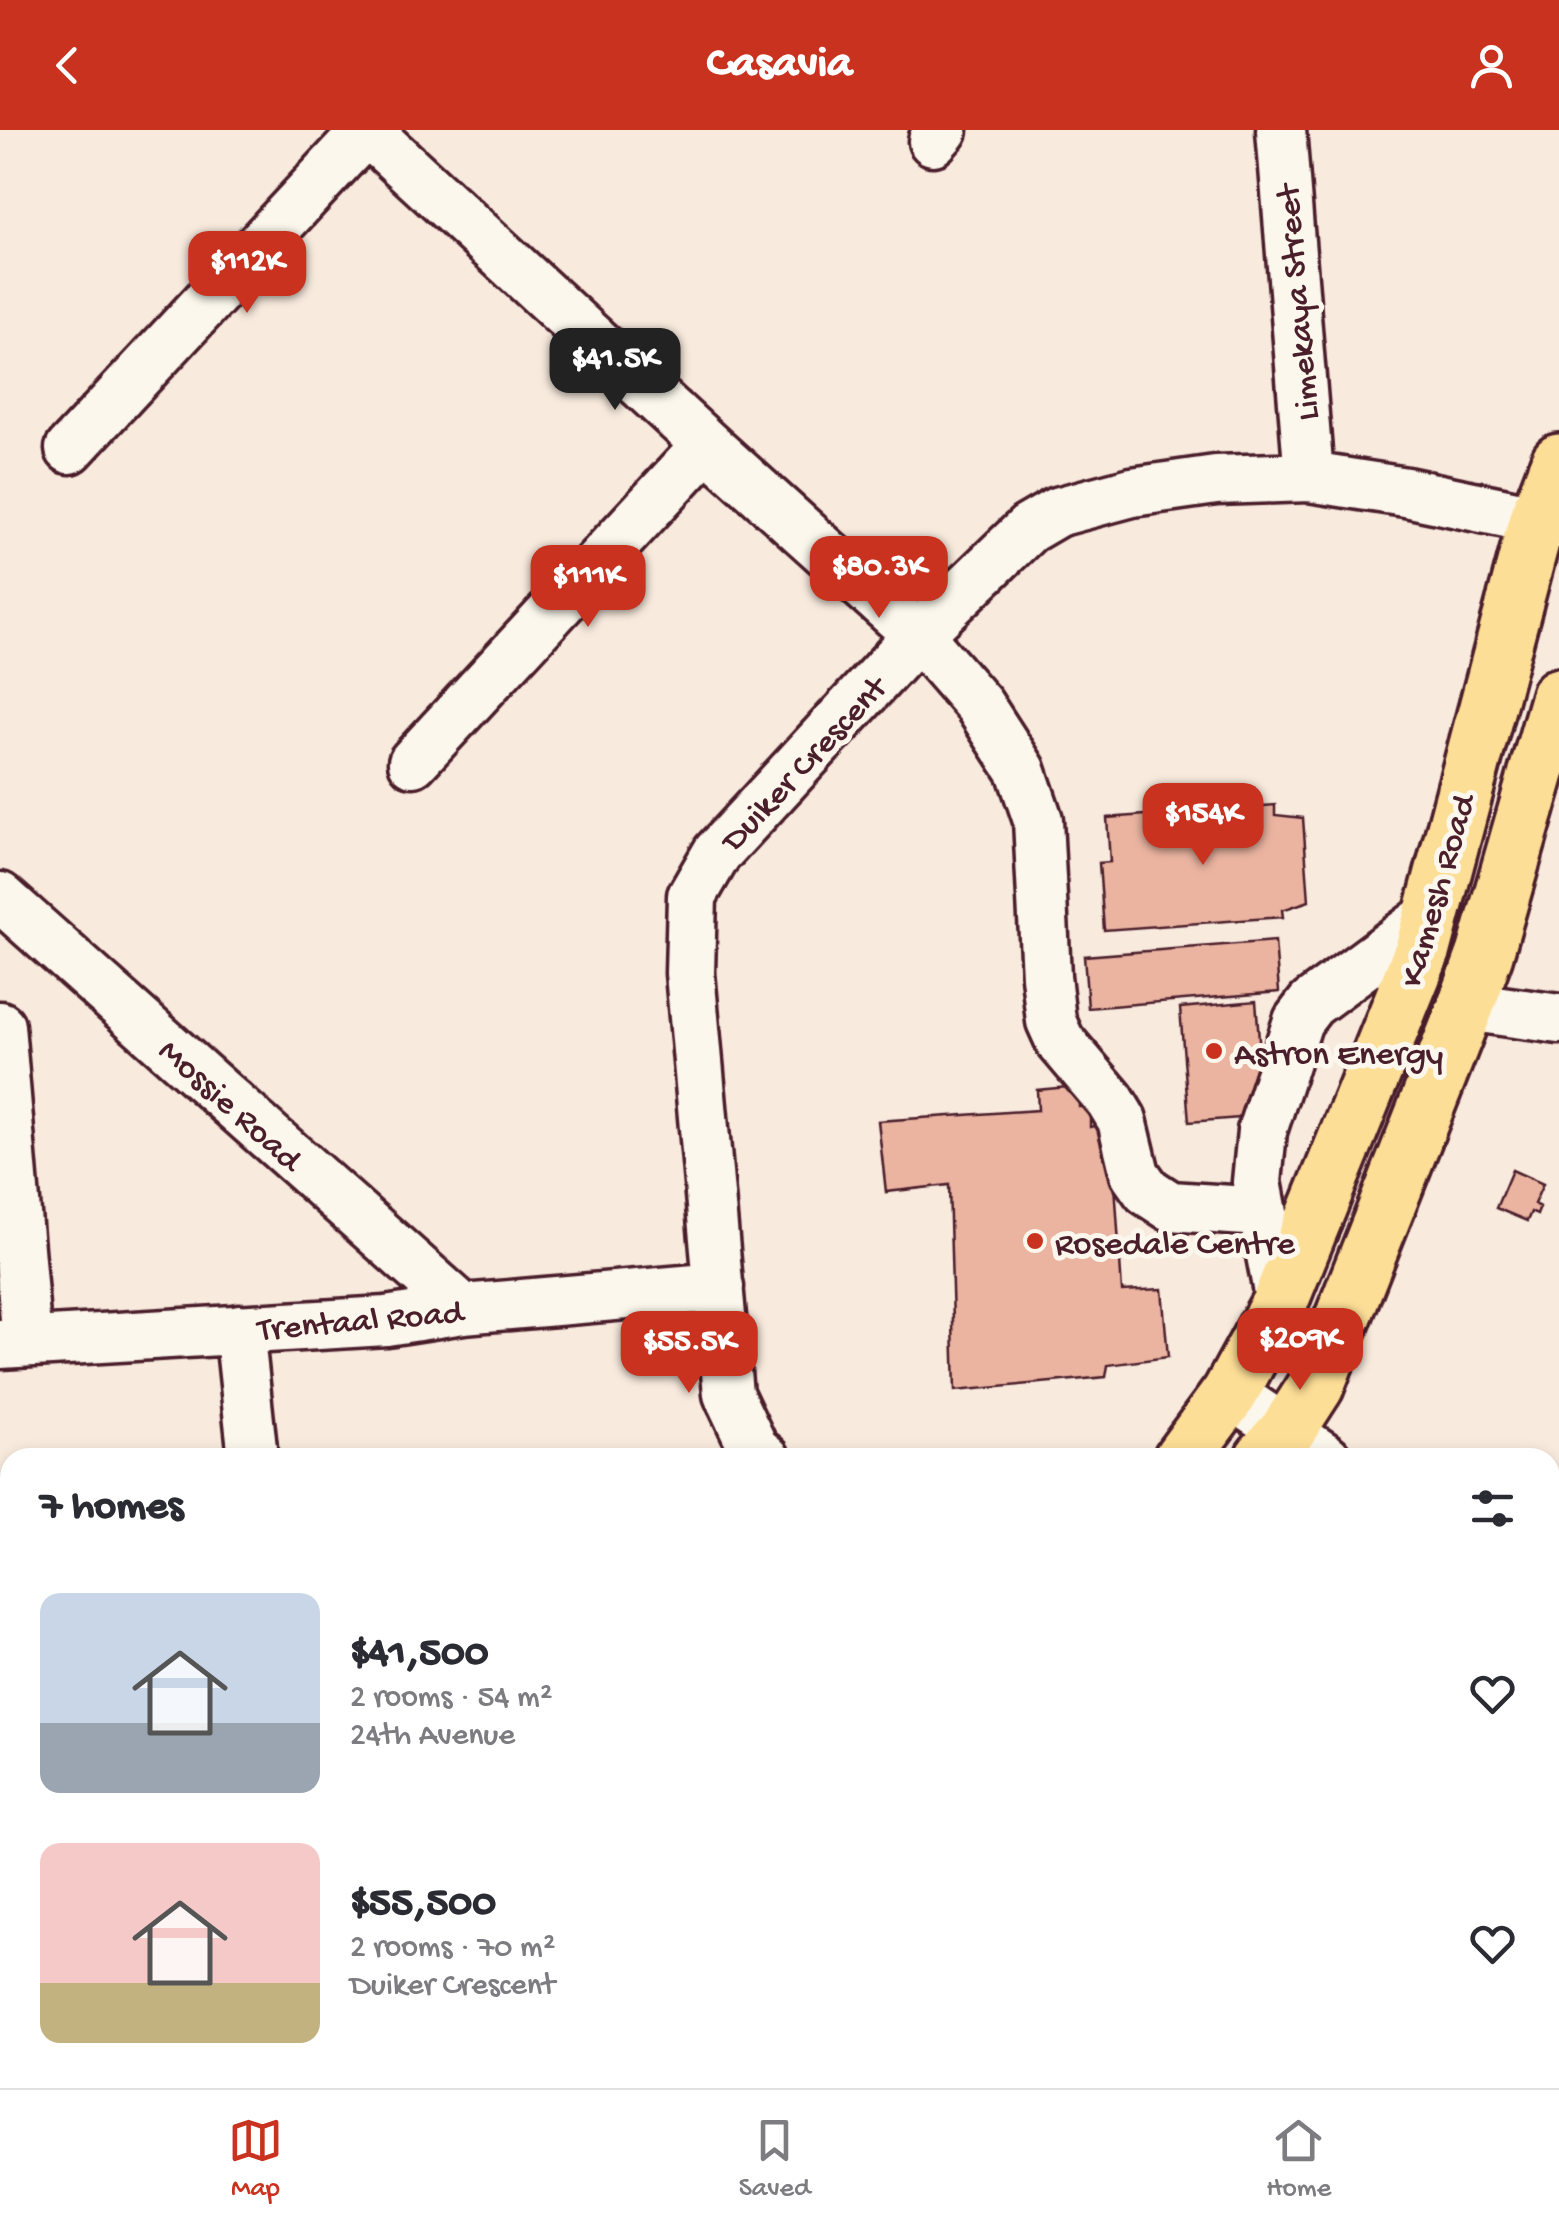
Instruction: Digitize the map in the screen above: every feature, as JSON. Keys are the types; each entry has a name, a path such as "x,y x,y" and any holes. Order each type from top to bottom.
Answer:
{"main road":[{"name":"Kamesh Road","path":"1189,1448 1230,1393 1280,1302 1424,949 1548,521 1559,462"},
{"name":"Kamesh Road","path":"1292,1448 1486,954 1559,696"}],"street":[{"path":"70,450 366,130 918,636 978,705 1021,770 1038,820 1051,1021 1060,1041 1098,1081 1122,1120 1135,1174 1147,1191 1170,1206 1260,1197"},
{"name":"Limekaya Street","path":"1281,130 1309,477"},
{"path":"413,762 706,445"},
{"name":"Duiker Crescent","path":"754,1448 728,1394 690,973 692,896 718,853 918,636 1028,529 1058,512 1132,492 1216,480 1309,477 1548,521"},
{"name":"Mossie Road","path":"0,896 463,1309"},
{"path":"1280,1302 1260,1197 1262,1131 1298,1021 1311,1004 1434,913"},
{"path":"1466,1006 1559,1019"},
{"path":"0,1026 14,1343"},
{"name":"Trentaal Road","path":"14,1343 386,1321 463,1309 719,1287"},
{"path":"239,1329 252,1448"},
{"path":"1230,1393 1291,1448"}],"building":[{"path":"1275,805 1275,815 1303,818 1309,901 1282,910 1283,917 1104,930 1099,863 1110,862 1107,818"},
{"path":"1275,941 1279,992 1088,1008 1084,956"},
{"path":"1256,1001 1265,1116 1189,1122 1180,1008"},
{"name":"Rosedale Centre","path":"1078,1086 1079,1107 1090,1107 1090,1127 1111,1123 1122,1291 1162,1289 1168,1357 1108,1365 1106,1377 955,1391 949,1185 886,1192 878,1121 1038,1110 1037,1090"},
{"path":"1512,1170 1543,1184 1534,1204 1540,1207 1537,1215 1531,1212 1527,1221 1496,1208"}],"place":[{"name":"Astron Energy","path":"1214,1051"},
{"name":"Rosedale Centre","path":"1035,1241"}]}
